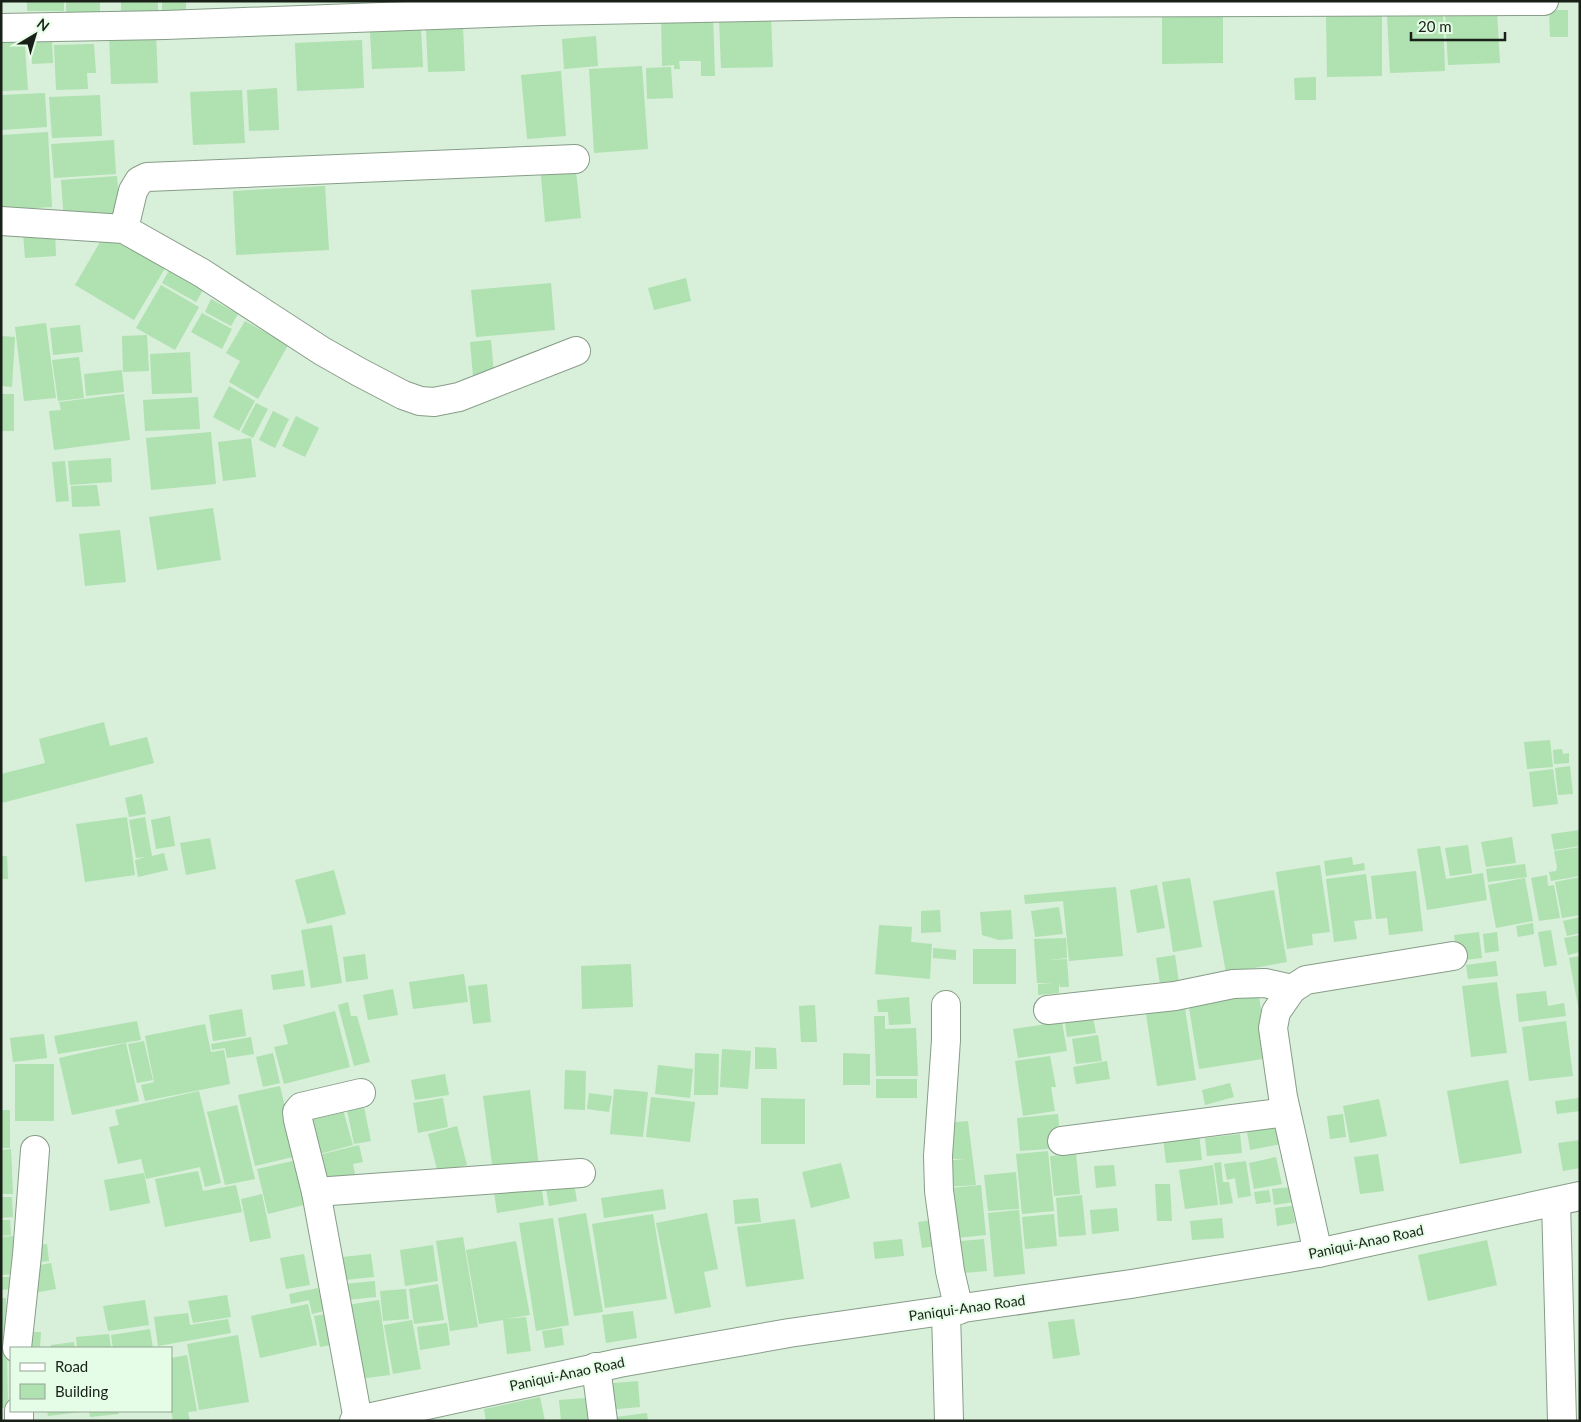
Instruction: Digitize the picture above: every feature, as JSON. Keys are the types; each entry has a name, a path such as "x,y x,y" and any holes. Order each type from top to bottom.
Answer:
{"street":[{"path":"1,28 542,11 945,4 1544,1"},
{"path":"124,229 133,191 139,181 147,177 575,159"},
{"path":"1,221 124,229 202,273 322,351 403,395 420,401 434,402 459,397 576,351"},
{"path":"1318,1253 1286,1112 1272,1028 1276,1012 1292,989 1306,980 1453,956"},
{"path":"1048,1010 1175,996 1233,984 1265,983 1292,989"},
{"path":"946,1005 946,1040 938,1182 950,1271 952,1311 949,1421"},
{"path":"356,1420 316,1192 297,1112 301,1107 361,1093"},
{"path":"1062,1141 1286,1112"},
{"path":"17,1347 27,1255 35,1150"},
{"path":"316,1192 581,1173"},
{"path":"1562,1421 1568,1199"},
{"name":"Paniqui-Anao Road","path":"356,1420 596,1368 789,1334 1131,1284 1318,1253 1568,1199"},
{"path":"596,1368 603,1421"}],"building":[{"path":"27,1 64,1 64,11 27,11"},
{"path":"66,1 100,1 100,20 66,19"},
{"path":"121,1 158,1 158,21 121,21"},
{"path":"162,1 186,1 186,19 162,20"},
{"path":"1497,10 1500,63 1448,65 1445,12"},
{"path":"1549,10 1568,10 1568,37 1550,37"},
{"path":"713,13 715,76 701,76 701,61 679,61 680,69 674,69 674,65 662,66 661,14"},
{"path":"1443,13 1445,71 1390,73 1387,15"},
{"path":"1382,14 1382,76 1327,77 1326,15"},
{"path":"1162,16 1223,16 1223,63 1162,64"},
{"path":"771,17 773,67 721,68 719,19"},
{"path":"463,27 465,71 428,72 426,29"},
{"path":"421,29 423,67 372,69 370,32"},
{"path":"24,33 28,90 1,91 1,34"},
{"path":"156,33 158,83 111,84 109,35"},
{"path":"596,36 598,66 564,69 562,39"},
{"path":"52,40 53,63 32,64 30,41"},
{"path":"362,40 364,88 297,91 295,43"},
{"path":"94,44 96,73 87,73 88,89 56,90 54,45"},
{"path":"642,66 648,149 594,153 589,69"},
{"path":"671,67 673,98 647,99 646,68"},
{"path":"561,71 566,136 527,139 521,75"},
{"path":"1316,77 1316,100 1295,100 1294,78"},
{"path":"277,88 279,130 249,131 247,90"},
{"path":"242,90 245,143 193,145 190,92"},
{"path":"45,93 47,127 1,130 1,95"},
{"path":"100,95 102,136 52,138 49,97"},
{"path":"48,132 52,207 1,210 1,135"},
{"path":"114,140 116,174 54,178 51,144"},
{"path":"575,162 581,218 545,222 540,165"},
{"path":"117,176 120,218 64,222 61,180"},
{"path":"325,186 329,250 236,255 233,191"},
{"path":"107,230 167,265 134,320 75,285"},
{"path":"55,231 56,256 25,258 23,233"},
{"path":"172,265 206,285 196,302 162,283"},
{"path":"686,278 691,301 654,310 648,288"},
{"path":"551,283 555,330 476,337 471,290"},
{"path":"161,285 199,307 175,350 136,328"},
{"path":"211,299 238,314 231,326 205,312"},
{"path":"202,313 232,329 222,349 191,332"},
{"path":"245,321 288,345 258,399 229,382 240,361 226,353"},
{"path":"46,323 56,398 24,401 15,327"},
{"path":"80,325 83,352 53,355 50,328"},
{"path":"147,335 149,371 123,372 122,336"},
{"path":"1,336 15,337 12,387 1,386"},
{"path":"491,340 494,374 473,376 470,342"},
{"path":"190,352 192,393 152,394 150,354"},
{"path":"79,357 84,398 58,401 52,360"},
{"path":"122,370 124,392 86,396 84,374"},
{"path":"229,386 255,401 239,431 213,417"},
{"path":"1,394 14,394 14,431 1,431"},
{"path":"124,394 130,440 54,450 49,411 61,410 59,402"},
{"path":"198,397 200,429 145,431 143,400"},
{"path":"256,403 268,409 253,438 241,432"},
{"path":"273,411 289,419 275,448 259,440"},
{"path":"296,416 319,428 305,457 282,446"},
{"path":"211,432 216,484 151,490 146,438"},
{"path":"251,438 256,477 223,481 218,442"},
{"path":"111,458 112,482 70,485 68,461"},
{"path":"65,461 69,501 56,502 52,462"},
{"path":"97,485 100,506 72,507 71,486"},
{"path":"213,508 221,560 157,570 149,517"},
{"path":"120,530 126,582 85,586 79,534"},
{"path":"104,722 110,746 147,737 154,763 2,803 1,774 45,763 39,739"},
{"path":"1550,740 1553,767 1527,769 1524,742"},
{"path":"1562,749 1563,754 1569,753 1569,763 1554,764 1553,750"},
{"path":"1570,766 1573,794 1558,795 1555,768"},
{"path":"1553,769 1558,804 1533,807 1529,772"},
{"path":"142,794 146,814 129,817 125,798"},
{"path":"170,816 175,846 156,849 151,820"},
{"path":"127,817 135,875 85,882 76,824"},
{"path":"145,817 152,856 164,853 168,870 138,877 135,860 146,857 136,858 129,820"},
{"path":"1580,830 1580,846 1554,850 1551,834"},
{"path":"1512,837 1516,863 1486,867 1481,842"},
{"path":"210,838 216,869 186,875 180,843"},
{"path":"1468,845 1472,873 1450,876 1445,848"},
{"path":"1440,846 1446,879 1483,873 1487,900 1427,910 1417,849"},
{"path":"1580,847 1580,876 1551,881 1549,872 1556,871 1557,867 1554,851"},
{"path":"1,856 7,856 8,879 1,879"},
{"path":"1352,857 1353,865 1364,863 1365,870 1326,876 1324,861"},
{"path":"1525,864 1527,877 1488,882 1486,869"},
{"path":"1320,865 1330,932 1312,934 1313,945 1287,949 1276,872"},
{"path":"334,870 346,914 307,924 295,880"},
{"path":"1416,871 1423,931 1389,935 1387,918 1376,919 1371,876"},
{"path":"1366,874 1372,919 1354,921 1357,939 1334,942 1326,879"},
{"path":"1547,875 1548,886 1554,885 1560,918 1539,921 1531,878"},
{"path":"1580,877 1580,915 1562,918 1555,882"},
{"path":"1190,878 1202,947 1173,952 1162,882"},
{"path":"1525,878 1533,921 1496,928 1488,885"},
{"path":"1157,885 1165,928 1137,933 1130,890"},
{"path":"1116,887 1123,956 1069,961 1063,901 1025,904 1024,895"},
{"path":"1274,890 1287,962 1226,973 1213,901"},
{"path":"1059,907 1063,934 1035,937 1031,911"},
{"path":"940,910 941,932 921,933 921,911"},
{"path":"1011,910 1013,939 999,940 982,935 980,912"},
{"path":"1580,917 1580,933 1567,936 1563,921"},
{"path":"1533,923 1534,934 1518,937 1516,926"},
{"path":"332,925 342,983 311,988 301,930"},
{"path":"879,925 912,927 911,942 932,944 930,979 875,974"},
{"path":"1551,930 1557,965 1544,967 1538,932"},
{"path":"1479,932 1482,958 1457,961 1454,935"},
{"path":"1497,932 1499,951 1485,953 1483,934"},
{"path":"1580,935 1580,952 1568,955 1564,938"},
{"path":"1066,938 1067,958 1047,960 1067,959 1069,987 1060,987 1059,983 1059,993 1038,995 1038,984 1053,983 1037,983 1034,939"},
{"path":"933,948 956,950 956,960 933,958"},
{"path":"973,949 1016,949 1016,984 973,984"},
{"path":"365,954 368,979 346,982 343,957"},
{"path":"1175,955 1179,982 1160,984 1156,958"},
{"path":"1580,956 1580,1011 1579,1011 1569,958"},
{"path":"1496,961 1498,976 1468,979 1466,965"},
{"path":"631,964 633,1007 582,1009 581,966"},
{"path":"303,970 305,986 273,990 271,975"},
{"path":"464,974 468,1002 413,1009 409,982"},
{"path":"1497,982 1507,1053 1471,1057 1462,986"},
{"path":"487,984 491,1022 473,1024 468,986"},
{"path":"393,989 398,1015 368,1020 363,995"},
{"path":"1258,991 1269,1058 1199,1069 1188,1002"},
{"path":"1546,991 1548,1006 1564,1003 1566,1016 1519,1022 1516,994"},
{"path":"909,997 911,1024 889,1025 888,1012 878,1012 877,1000"},
{"path":"348,1002 351,1016 357,1016 370,1062 354,1066 338,1005"},
{"path":"815,1005 817,1042 801,1042 799,1006"},
{"path":"1185,1008 1196,1080 1157,1086 1146,1014"},
{"path":"242,1009 246,1036 213,1041 209,1015"},
{"path":"335,1011 350,1067 284,1084 274,1047 288,1044 283,1025"},
{"path":"874,1016 885,1016 885,1029 916,1028 918,1076 876,1076"},
{"path":"1093,1017 1096,1033 1067,1037 1065,1022"},
{"path":"137,1021 141,1040 58,1054 54,1036"},
{"path":"1566,1021 1573,1076 1529,1081 1522,1027"},
{"path":"1062,1022 1067,1051 1018,1058 1013,1029"},
{"path":"205,1024 211,1052 224,1050 230,1084 145,1101 141,1085 154,1082 145,1036"},
{"path":"44,1034 47,1058 13,1062 10,1038"},
{"path":"1098,1035 1102,1061 1076,1064 1072,1039"},
{"path":"251,1037 254,1054 227,1058 225,1048 212,1050 211,1044"},
{"path":"144,1041 153,1080 137,1083 128,1044"},
{"path":"126,1043 139,1101 72,1115 59,1058"},
{"path":"755,1047 776,1048 777,1069 755,1069"},
{"path":"722,1049 751,1051 748,1089 720,1087"},
{"path":"273,1053 280,1083 263,1087 256,1057"},
{"path":"695,1053 719,1054 718,1095 694,1095"},
{"path":"843,1053 870,1054 870,1085 843,1085"},
{"path":"1050,1056 1056,1087 1051,1087 1055,1111 1023,1116 1015,1061"},
{"path":"1107,1061 1110,1079 1076,1084 1073,1067"},
{"path":"15,1064 54,1064 54,1121 15,1121"},
{"path":"658,1065 693,1069 690,1098 655,1094"},
{"path":"565,1070 586,1071 585,1110 564,1109"},
{"path":"445,1074 449,1095 415,1100 411,1080"},
{"path":"876,1079 917,1079 917,1098 876,1098"},
{"path":"1508,1080 1522,1153 1460,1164 1447,1091"},
{"path":"1230,1083 1234,1097 1205,1105 1202,1090"},
{"path":"280,1086 297,1156 255,1166 238,1095"},
{"path":"614,1089 648,1092 643,1137 610,1134"},
{"path":"530,1090 539,1167 493,1172 483,1096"},
{"path":"199,1091 221,1183 205,1187 200,1167 146,1179 141,1159 118,1164 109,1127 119,1125 115,1110"},
{"path":"589,1093 612,1096 609,1112 587,1109"},
{"path":"651,1097 695,1102 690,1142 646,1137"},
{"path":"443,1098 448,1127 418,1133 413,1103"},
{"path":"761,1098 805,1099 805,1144 761,1144"},
{"path":"1580,1098 1580,1111 1557,1114 1555,1101"},
{"path":"1379,1099 1387,1136 1350,1143 1343,1106"},
{"path":"237,1105 255,1179 225,1185 207,1112"},
{"path":"364,1107 371,1141 354,1144 347,1110"},
{"path":"1,1110 10,1110 10,1148 1,1148"},
{"path":"343,1110 353,1145 316,1155 306,1120"},
{"path":"1058,1114 1061,1148 1020,1151 1017,1118"},
{"path":"1343,1114 1346,1137 1330,1139 1327,1116"},
{"path":"968,1121 976,1185 945,1187 943,1161 965,1159 946,1159 943,1123"},
{"path":"1277,1121 1281,1144 1250,1150 1246,1126"},
{"path":"457,1126 467,1165 438,1173 428,1134"},
{"path":"1199,1134 1202,1160 1166,1163 1163,1137"},
{"path":"1240,1134 1242,1153 1207,1156 1205,1138"},
{"path":"1580,1140 1580,1168 1563,1171 1558,1143"},
{"path":"359,1145 363,1162 353,1164 356,1179 322,1186 315,1156"},
{"path":"11,1149 13,1194 1,1194 1,1150"},
{"path":"1048,1151 1054,1211 1022,1214 1016,1154"},
{"path":"1076,1154 1080,1194 1054,1196 1050,1156"},
{"path":"1378,1154 1384,1191 1360,1194 1354,1157"},
{"path":"1276,1157 1282,1184 1254,1189 1249,1163"},
{"path":"297,1160 308,1204 268,1214 257,1169"},
{"path":"1246,1161 1251,1196 1238,1198 1235,1178 1227,1180 1224,1164"},
{"path":"1221,1162 1223,1182 1229,1182 1233,1203 1220,1205 1214,1163"},
{"path":"841,1163 850,1198 811,1208 802,1172"},
{"path":"1114,1165 1116,1186 1096,1188 1094,1166"},
{"path":"1213,1165 1218,1205 1185,1209 1179,1170"},
{"path":"198,1171 203,1191 236,1185 242,1212 165,1227 155,1179"},
{"path":"1016,1172 1019,1209 988,1211 984,1175"},
{"path":"144,1173 150,1203 110,1211 104,1180"},
{"path":"540,1177 544,1205 497,1213 493,1185"},
{"path":"573,1178 577,1201 549,1206 545,1183"},
{"path":"1155,1184 1170,1184 1172,1221 1157,1221"},
{"path":"981,1185 986,1235 947,1239 942,1189"},
{"path":"1292,1187 1294,1202 1274,1205 1272,1189"},
{"path":"663,1189 666,1209 604,1218 601,1198"},
{"path":"1269,1190 1271,1202 1256,1204 1254,1192"},
{"path":"262,1194 271,1238 250,1242 241,1199"},
{"path":"1082,1195 1086,1235 1059,1237 1056,1198"},
{"path":"1,1197 12,1197 13,1217 1,1218"},
{"path":"758,1198 761,1222 735,1224 733,1200"},
{"path":"1292,1206 1295,1223 1277,1226 1275,1208"},
{"path":"1117,1208 1119,1231 1092,1234 1090,1210"},
{"path":"1019,1210 1025,1274 994,1277 988,1213"},
{"path":"586,1213 603,1312 574,1316 558,1218"},
{"path":"707,1213 718,1269 704,1272 711,1307 675,1314 656,1223"},
{"path":"653,1214 667,1299 605,1308 592,1224"},
{"path":"1054,1214 1057,1246 1025,1249 1022,1217"},
{"path":"553,1218 569,1325 536,1331 519,1223"},
{"path":"1222,1218 1224,1238 1192,1240 1190,1221"},
{"path":"795,1219 804,1279 746,1287 737,1227"},
{"path":"939,1219 942,1245 922,1248 918,1222"},
{"path":"1,1220 10,1220 11,1235 1,1236"},
{"path":"13,1236 14,1274 1,1275 1,1237"},
{"path":"463,1237 478,1327 450,1331 436,1241"},
{"path":"902,1239 904,1256 875,1259 873,1242"},
{"path":"984,1239 987,1271 952,1274 949,1242"},
{"path":"1487,1240 1497,1285 1428,1301 1418,1255"},
{"path":"516,1241 530,1315 505,1319 526,1317 531,1351 507,1354 503,1320 479,1324 466,1250"},
{"path":"47,1244 49,1261 32,1263 30,1246"},
{"path":"433,1245 438,1281 405,1286 400,1250"},
{"path":"304,1254 310,1285 286,1289 280,1258"},
{"path":"371,1254 374,1277 345,1280 342,1257"},
{"path":"51,1263 56,1289 34,1293 29,1267"},
{"path":"1,1277 13,1277 14,1289 1,1290"},
{"path":"375,1281 376,1297 346,1300 345,1284"},
{"path":"438,1284 444,1320 414,1324 409,1289"},
{"path":"318,1288 324,1311 312,1314 309,1300 291,1304 289,1294"},
{"path":"406,1289 409,1319 383,1321 380,1291"},
{"path":"227,1295 231,1317 193,1323 188,1301"},
{"path":"1,1298 6,1298 8,1408 1,1408"},
{"path":"145,1300 149,1325 108,1331 103,1306"},
{"path":"379,1300 390,1375 358,1379 347,1305"},
{"path":"308,1304 317,1345 260,1358 251,1316"},
{"path":"633,1311 637,1338 606,1343 602,1315"},
{"path":"188,1313 190,1325 228,1319 231,1333 158,1346 154,1317"},
{"path":"331,1313 338,1344 320,1347 314,1316"},
{"path":"1074,1319 1080,1355 1053,1359 1048,1322"},
{"path":"412,1320 421,1369 393,1374 384,1325"},
{"path":"447,1323 450,1345 420,1350 417,1327"},
{"path":"562,1328 564,1345 545,1348 542,1331"},
{"path":"150,1329 153,1347 113,1347 111,1335"},
{"path":"24,1332 41,1332 40,1347 24,1347"},
{"path":"109,1334 111,1347 77,1347 76,1337"},
{"path":"238,1335 249,1402 199,1410 187,1344"},
{"path":"74,1342 75,1347 51,1347 51,1345"},
{"path":"187,1355 197,1411 188,1412 190,1421 173,1421 171,1412 172,1358"},
{"path":"638,1381 640,1407 606,1410 603,1384"},
{"path":"540,1397 545,1421 486,1421 484,1409"},
{"path":"586,1398 588,1421 561,1421 559,1400"},
{"path":"47,1412 80,1412 48,1416"},
{"path":"89,1412 118,1412 119,1414 90,1417"},
{"path":"647,1413 648,1421 609,1421 608,1418"}]}
